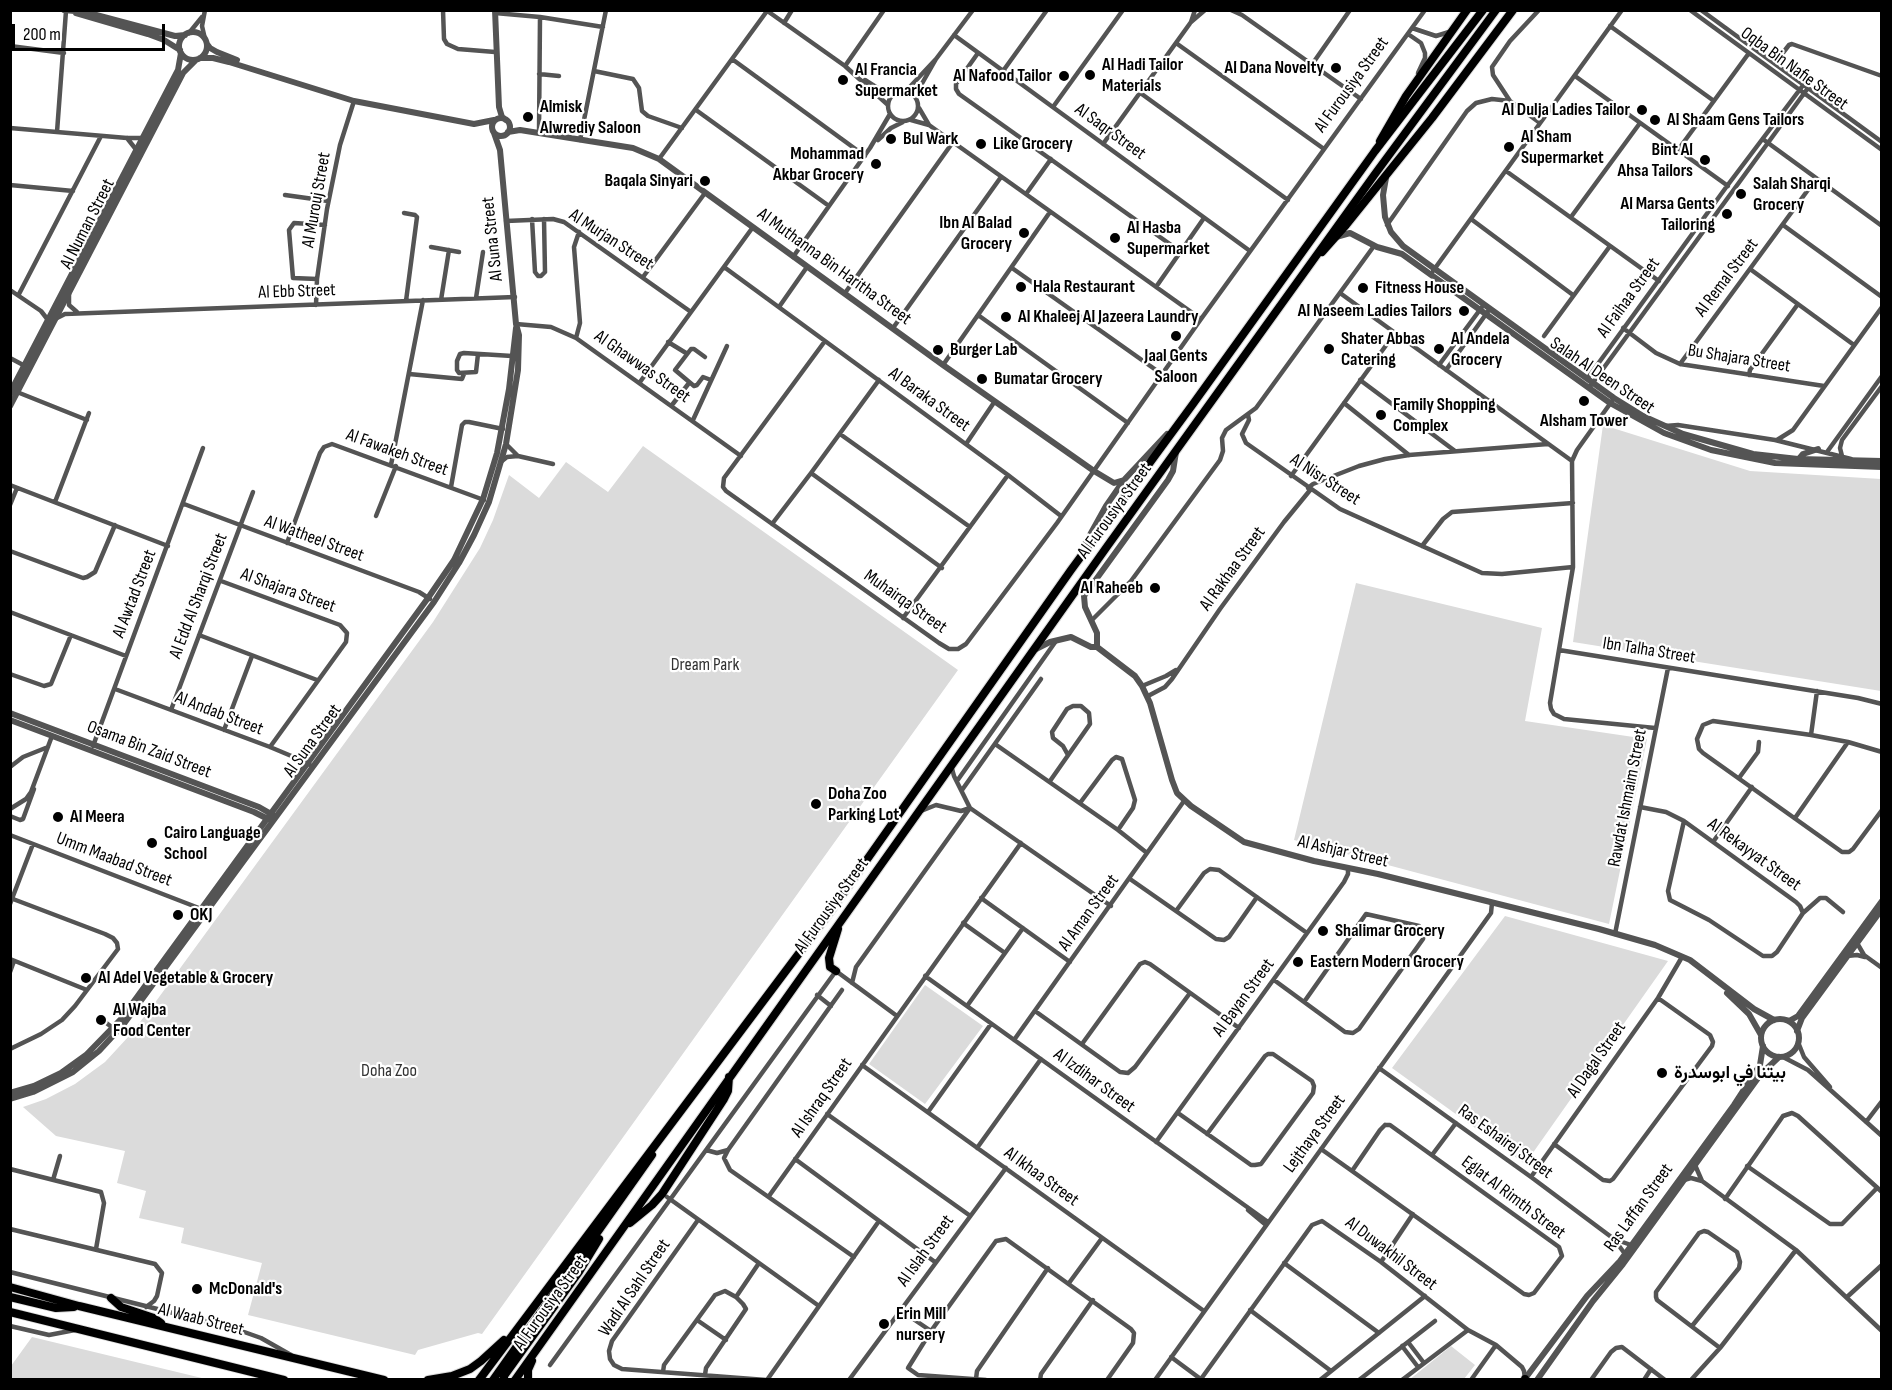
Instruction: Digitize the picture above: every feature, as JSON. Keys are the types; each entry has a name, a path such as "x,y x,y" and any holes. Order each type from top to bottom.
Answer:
{"main road":[{"name":"Al Furousiya Street","path":"1375,151 1406,96 1467,10"},
{"name":"Al Furousiya Street","path":"479,1380 830,912 1071,570 1375,151 1483,10"},
{"name":"Al Furousiya Street","path":"515,1380 951,765 1308,267 1496,10"},
{"name":"Al Furousiya Street","path":"1308,267 1336,237 1391,169 1513,10"},
{"path":"834,970 829,962 842,919"},
{"path":"621,1230 666,1196 724,1098 729,1086 729,1077"},
{"path":"494,1380 643,1170 678,1113"},
{"path":"504,1380 504,1376 579,1272 624,1196"},
{"name":"Al Waab Street","path":"10,1287 384,1380"},
{"path":"10,1297 56,1308 79,1306"},
{"path":"111,1298 121,1307 154,1318 165,1326"},
{"name":"Al Waab Street","path":"10,1312 284,1380"},
{"path":"428,1380 452,1376 474,1366 520,1324"},
{"path":"528,1380 528,1370 538,1346"}],"street":[{"path":"443,10 444,39 447,44 458,49 495,52"},
{"path":"580,140 606,10"},
{"path":"784,23 792,10"},
{"path":"845,66 884,10"},
{"path":"855,74 879,88 895,93 906,91 936,59 973,10"},
{"path":"1003,71 1047,10"},
{"path":"1053,107 1123,10"},
{"path":"1191,22 1194,10"},
{"path":"1103,144 1191,22 1205,10"},
{"path":"1231,10 1240,13 1361,99"},
{"path":"1313,63 1350,10"},
{"name":"Al Furousiya Street","path":"1094,471 1425,10"},
{"path":"1539,10 1510,42 1492,67 1493,75 1510,101 1540,123"},
{"path":"1432,272 1622,10"},
{"name":"Oqba Bin Nafie Street","path":"1690,10 1881,150"},
{"name":"Oqba Bin Nafie Street","path":"1701,10 1881,141"},
{"path":"67,11 164,40 188,59 213,58 354,101 474,124 498,136 507,133 510,127 502,117 499,107 495,12 603,27"},
{"path":"67,11 85,12 175,36 198,33 210,48 268,74"},
{"path":"57,132 67,11"},
{"path":"659,159 767,11 845,66 888,105"},
{"path":"180,52 180,42 205,13"},
{"path":"198,59 205,53 202,26 205,13"},
{"path":"539,133 540,17"},
{"path":"1419,18 1422,30"},
{"path":"1412,28 1422,30 1432,36 1440,36 1448,33 1457,24"},
{"path":"1611,26 1713,101"},
{"path":"1406,96 1425,57 1421,44 1408,34"},
{"name":"Al Saqr Street","path":"954,35 1250,251"},
{"path":"1176,43 1324,149"},
{"path":"1775,63 1792,44 1881,76"},
{"path":"10,46 64,53"},
{"path":"1678,150 1753,48"},
{"name":"Al Numan Street","path":"10,406 13,392 51,320 69,294 146,138 178,70 180,52"},
{"path":"978,52 956,84 959,93 1181,252"},
{"name":"Al Numan Street","path":"146,138 183,73 198,59"},
{"path":"929,125 916,98 936,59"},
{"path":"732,60 865,156"},
{"path":"594,71 633,79 639,88 642,111 648,116 682,128"},
{"path":"540,75 559,76"},
{"path":"1575,76 1732,190"},
{"name":"Al Faihaa Street","path":"1588,383 1628,332 1727,186 1806,86"},
{"path":"906,91 916,98"},
{"path":"1139,92 1288,200"},
{"path":"895,93 889,100 890,114 896,120 903,122"},
{"path":"1388,225 1472,105 1486,99 1510,101"},
{"name":"Al Murouj Street","path":"316,305 317,279 328,201 340,145 354,101"},
{"path":"493,132 491,127 499,107"},
{"path":"911,120 919,108"},
{"path":"696,110 829,206"},
{"path":"794,257 865,156 890,114"},
{"path":"474,124 501,118 507,121"},
{"path":"870,148 888,130 903,122 911,120 929,125 1201,319"},
{"name":"Al Muthanna Bin Haritha Street","path":"507,121 520,130"},
{"path":"1571,218 1640,123"},
{"path":"10,128 146,138"},
{"name":"Al Muthanna Bin Haritha Street","path":"507,133 520,130 633,147 659,159 943,365 1108,481"},
{"name":"Al Suna Street","path":"10,1094 34,1086 61,1072 87,1055 113,1028 204,910 459,563 502,461 518,370 519,335 516,324 500,150 493,132"},
{"name":"Al Suna Street","path":"500,150 507,133"},
{"path":"19,294 101,136"},
{"path":"127,138 139,152"},
{"path":"1765,140 1881,226"},
{"name":"Al Faihaa Street","path":"1588,383 1623,328 1732,190 1765,140"},
{"path":"844,293 953,142"},
{"name":"Al Numan Street","path":"51,320 54,309 139,152"},
{"path":"1026,194 1051,159"},
{"name":"Salah Al Deen Street","path":"1391,169 1386,177 1383,190 1384,211 1388,225 1400,243 1432,272"},
{"path":"1506,171 1661,282"},
{"path":"893,328 1001,177"},
{"name":"Al Remal Street","path":"1680,364 1816,179"},
{"path":"10,185 73,191"},
{"path":"644,278 705,193"},
{"path":"285,195 328,201"},
{"path":"943,365 1050,212"},
{"path":"404,213 417,217 406,301"},
{"path":"1156,287 1204,218"},
{"path":"532,219 538,276 545,272 544,219"},
{"name":"Al Murjan Street","path":"506,220 544,219 564,222 691,312"},
{"path":"1471,219 1574,295"},
{"path":"317,279 293,278 289,230 294,223 324,225"},
{"path":"1782,225 1881,297"},
{"path":"640,382 753,227"},
{"path":"576,338 580,323 574,248 579,232"},
{"name":"Salah Al Deen Street","path":"1336,237 1350,233 1374,246 1396,251 1432,272 1612,401 1662,429 1763,456 1799,462 1881,467"},
{"path":"1396,251 1400,243"},
{"path":"1097,647 1097,633 1093,619 1131,581 1218,463 1222,454 1222,438 1226,430 1248,415 1273,386 1374,246"},
{"path":"1544,336 1610,246"},
{"path":"431,248 459,252"},
{"path":"441,300 449,250"},
{"path":"476,298 483,252"},
{"name":"Al Baraka Street","path":"724,267 1061,516"},
{"path":"779,308 807,267"},
{"path":"1012,268 1162,375"},
{"path":"1750,269 1854,345"},
{"path":"10,290 19,294 51,320"},
{"path":"1340,293 1572,461"},
{"path":"69,294 69,304 80,313"},
{"name":"Al Ebb Street","path":"51,320 60,315 80,313 514,297"},
{"path":"376,516 393,465 423,300"},
{"path":"1749,375 1750,370 1798,304"},
{"path":"34,305 54,309"},
{"path":"1775,440 1793,430 1881,307"},
{"path":"1439,365 1484,310"},
{"path":"1446,370 1484,310"},
{"path":"978,315 1128,423"},
{"name":"Al Suna Street","path":"486,500 503,429 516,324"},
{"name":"Al Ghawwas Street","path":"516,324 551,327 576,338 741,456"},
{"name":"Bu Shajara Street","path":"1623,328 1656,353 1680,364 1824,386"},
{"path":"1291,476 1395,333"},
{"path":"741,456 825,341"},
{"path":"668,342 686,353"},
{"path":"693,420 727,346"},
{"path":"705,357 692,349 686,353 675,370 689,383 696,386 703,377 711,380"},
{"path":"478,354 476,372 464,374 457,370 458,356 464,353 512,356"},
{"path":"10,358 27,367"},
{"path":"409,374 462,379 464,374"},
{"path":"1827,452 1881,376"},
{"path":"772,524 879,380"},
{"path":"1360,380 1455,451"},
{"path":"672,405 689,383"},
{"path":"1842,456 1840,448 1842,440 1881,386"},
{"path":"13,392 87,420"},
{"path":"966,444 995,401"},
{"path":"1612,401 1577,450 1572,461 1573,567 1550,703 1554,714 1564,719 1655,728"},
{"path":"1344,403 1409,455"},
{"name":"Al Furousiya Street","path":"1071,570 1110,499 1124,480 1193,404"},
{"path":"55,502 89,413"},
{"name":"Al Nisr Street","path":"1248,415 1249,420 1242,434 1244,441 1340,509 1482,573 1502,574 1573,567"},
{"path":"451,487 462,425 469,422 503,429"},
{"name":"Salah Al Deen Street","path":"1662,429 1678,425 1775,440 1818,449 1853,460"},
{"path":"1793,430 1793,438 1797,445"},
{"path":"840,434 970,527"},
{"name":"Al Fawakeh Street","path":"286,543 320,453 324,447 336,444 486,500"},
{"path":"506,444 518,456"},
{"name":"Al Rakhaa Street","path":"1148,696 1168,684 1313,484 1368,462 1409,455 1548,444"},
{"name":"Al Awtad Street","path":"92,748 203,448"},
{"path":"1799,462 1803,454 1818,449"},
{"name":"Al Furousiya Street","path":"1093,619 1083,602 1087,591 1168,480 1174,466 1176,452"},
{"path":"502,461 507,457 518,456 553,464"},
{"name":"Muhairqa Street","path":"741,456 724,478 723,487 726,491 949,649 958,649 966,644 1094,471"},
{"name":"Salah Al Deen Street","path":"1799,462 1881,460"},
{"path":"811,473 942,568"},
{"path":"903,618 942,568 1008,475"},
{"path":"1108,481 1116,484 1124,480"},
{"path":"1108,481 1113,490 1110,499"},
{"path":"10,485 168,546"},
{"path":"10,505 17,488"},
{"name":"Al Edd Al Sharqi Street","path":"171,710 253,492"},
{"path":"1422,546 1443,519 1452,512 1573,503"},
{"name":"Al Watheel Street","path":"184,504 419,592 431,600"},
{"path":"10,551 83,578 95,572 115,525"},
{"name":"Al Shajara Street","path":"221,581 340,625 347,633 345,642 270,747"},
{"path":"10,612 126,656"},
{"path":"199,635 317,680"},
{"path":"10,674 44,686 51,684 71,636"},
{"name":"Al Ashjar Street","path":"1057,640 1071,637 1091,647 1097,647 1135,676 1148,696 1177,793 1184,801 1231,834 1250,844 1655,945 1693,963 1773,1020"},
{"path":"1034,651 1057,640"},
{"path":"957,781 1057,640"},
{"name":"Ibn Talha Street","path":"1559,650 1817,691 1881,704"},
{"path":"224,730 252,656"},
{"name":"Al Rakhaa Street","path":"1142,686 1166,676 1180,666"},
{"name":"Rawdat Ishmaim Street","path":"1615,934 1668,668"},
{"path":"962,790 1041,679"},
{"name":"Al Andab Street","path":"115,689 270,747 310,765"},
{"path":"1811,735 1817,691"},
{"path":"1050,781 1073,748 1091,720 1087,710 1077,706 1067,709 1053,728 1053,738 1063,746 1068,755"},
{"name":"Osama Bin Zaid Street","path":"10,713 92,748 272,818"},
{"name":"Osama Bin Zaid Street","path":"10,720 92,748"},
{"path":"1881,752 1848,742 1811,735 1713,721 1707,722 1698,735 1700,749 1842,852 1853,849 1881,810"},
{"path":"10,816 23,819 52,736"},
{"path":"1739,778 1758,752 1759,742"},
{"path":"1795,818 1848,742"},
{"path":"995,744 1080,802 1147,853"},
{"path":"1063,746 1073,748"},
{"path":"10,767 23,757 48,747"},
{"path":"1080,802 1112,760 1122,759 1135,800 1133,808 1118,830"},
{"path":"951,765 970,808 1111,906"},
{"path":"10,809 26,798 34,787"},
{"path":"1713,842 1752,787"},
{"name":"Al Aman Street","path":"1014,1040 1184,801"},
{"path":"918,813 936,805 962,811 970,808"},
{"name":"Al Rekayyat Street","path":"1640,807 1666,812 1684,821 1800,906 1803,914 1777,952 1768,957 1762,956 1708,920 1670,900 1668,891 1684,821"},
{"path":"852,982 856,968 970,808"},
{"name":"Umm Maabad Street","path":"10,835 204,910"},
{"name":"Al Ishraq Street","path":"769,1196 1021,843"},
{"path":"10,1049 41,1034 62,1020 118,949 117,943 105,934 12,902 33,844"},
{"name":"Al Bayan Street","path":"1156,1143 1344,882 1348,874 1348,867"},
{"path":"1176,911 1204,873 1210,869 1219,870 1307,933"},
{"path":"1130,879 1216,939 1224,940 1229,936 1257,897"},
{"path":"1803,914 1822,897 1843,912"},
{"path":"981,898 1070,962"},
{"path":"1789,1022 1798,1016 1881,902"},
{"name":"Lejthaya Street","path":"1155,1380 1491,913 1492,903"},
{"path":"1831,1090 1822,1076 1804,1057 1798,1042 1797,1031 1802,1018 1881,909"},
{"name":"Al Suna Street","path":"10,1099 33,1092 73,1072 99,1051 123,1025 204,910"},
{"path":"1274,980 1304,1002 1345,1032 1353,1033 1359,1029 1423,939 1422,928 1366,914 1304,1002"},
{"path":"963,923 1005,954"},
{"path":"967,1006 1023,928"},
{"path":"1857,942 1867,958 1881,968"},
{"path":"1847,956 1857,955 1867,958"},
{"name":"Al Ashjar Street","path":"1682,957 1743,1007 1761,1035"},
{"name":"Al Dagal Street","path":"1531,1177 1658,998 1682,957"},
{"path":"10,972 12,960 87,990"},
{"path":"1082,1044 1140,964 1150,964 1239,1028"},
{"path":"550,1365 666,1196 706,1150 834,970 897,1016"},
{"name":"Al Izdihar Street","path":"925,976 1267,1223"},
{"path":"842,990 724,1158 727,1167 854,1257"},
{"path":"1035,1011 1120,1072 1128,1073 1135,1067 1190,993"},
{"path":"818,995 831,1006"},
{"path":"1554,1144 1603,1180 1613,1179 1712,1046 1710,1035 1658,998"},
{"path":"1797,1031 1789,1022 1780,1019 1773,1020 1764,1027 1761,1035 1762,1046 1771,1055 1804,1067 1881,1136"},
{"path":"105,1022 113,1028"},
{"path":"928,1112 992,1024"},
{"path":"1781,1057 1793,1052 1798,1042"},
{"name":"Ras Laffan Street","path":"1525,1379 1587,1296 1632,1245 1746,1086 1760,1065 1762,1046"},
{"path":"1178,1113 1251,1165 1261,1164 1313,1093 1314,1086 1312,1082 1273,1054 1265,1056 1208,1134"},
{"name":"Ras Laffan Street","path":"1537,1380 1761,1074 1781,1057"},
{"path":"977,1148 1041,1059"},
{"name":"Al Ikhaa Street","path":"862,1065 1204,1311"},
{"name":"Ras Eshairej Street","path":"1378,1068 1614,1239 1625,1254"},
{"path":"1866,1122 1881,1101"},
{"path":"1725,1199 1747,1167 1783,1116 1792,1113 1879,1190 1842,1224 1830,1224 1747,1167"},
{"path":"827,1114 969,1215"},
{"path":"1432,1155 1456,1123"},
{"name":"Eglat Al Rimth Street","path":"1321,1149 1524,1294 1534,1293 1562,1256 1559,1247 1390,1125 1385,1125 1380,1130 1352,1171"},
{"path":"706,1150 717,1154 728,1150"},
{"path":"53,1180 60,1156"},
{"path":"795,1159 935,1262"},
{"path":"1695,1166 1702,1181"},
{"name":"Al Islah Street","path":"849,1380 1006,1168"},
{"path":"10,1169 101,1192 104,1203 96,1249"},
{"path":"1684,1180 1702,1181 1796,1251 1881,1331"},
{"path":"666,1196 819,1306"},
{"path":"1381,1262 1413,1214"},
{"name":"Wadi Al Sahl Street","path":"698,1220 612,1341 609,1351 610,1359 614,1365 622,1369 766,1380"},
{"path":"766,1380 879,1221"},
{"name":"Al Duwakhil Street","path":"1201,1379 1312,1225 1322,1221 1381,1262 1468,1330 1496,1345 1523,1369 1525,1379"},
{"path":"10,1229 155,1264 162,1273 157,1298 159,1306 165,1312"},
{"path":"1692,1326 1739,1268 1740,1257 1737,1252 1704,1231 1700,1233 1656,1292 1658,1300 1720,1348"},
{"path":"1069,1283 1102,1238"},
{"path":"986,1380 918,1375 908,1368 931,1331 996,1241 1000,1239 1011,1241 1131,1329 1134,1333 1133,1343 1107,1380"},
{"name":"Ras Eshairej Street","path":"1614,1239 1632,1245"},
{"path":"1691,1380 1720,1348 1796,1251"},
{"path":"736,1297 759,1263"},
{"path":"1284,1263 1379,1333"},
{"path":"1847,1298 1881,1265"},
{"path":"976,1379 977,1371 1048,1268"},
{"path":"10,1272 248,1333 298,1360"},
{"path":"663,1372 664,1365 697,1320 718,1293 725,1291 736,1297 746,1310 706,1368 705,1375"},
{"path":"1320,1380 1425,1296"},
{"path":"146,1307 157,1298"},
{"path":"1040,1380 1041,1374 1093,1300"},
{"path":"900,1310 931,1331"},
{"path":"1250,1310 1331,1371"},
{"path":"697,1320 726,1340"},
{"path":"1359,1380 1435,1321"},
{"name":"Al Waab Street","path":"10,1326 54,1335 87,1330"},
{"path":"1402,1380 1468,1330"},
{"path":"1408,1342 1424,1363"},
{"path":"1471,1380 1496,1345"},
{"path":"1402,1346 1418,1367"},
{"path":"1591,1380 1616,1348 1622,1347 1665,1380"},
{"path":"1171,1357 1201,1379"},
{"path":"1518,1364 1531,1366 1538,1363"},
{"path":"1644,1380 1652,1369"}],"green space":[{"path":"1603,425 1750,471 1881,479 1881,691 1573,642"},
{"name":"Doha Zoo","path":"643,446 958,670 482,1334 478,1333 418,1350 415,1355 248,1315 262,1263 181,1243 184,1228 139,1218 146,1191 117,1183 125,1151 56,1136 23,1107 46,1099 75,1084 105,1062 154,1004 433,622 480,548 509,475 539,498 566,462 608,492"},
{"path":"1356,583 1542,628 1525,721 1647,739 1609,924 1294,840"},
{"path":"1505,916 1668,961 1525,1164 1392,1068"},
{"path":"925,985 983,1026 925,1104 869,1064"},
{"path":"32,1337 206,1379 11,1379 11,1366"},
{"path":"1451,1346 1475,1365 1464,1379 1409,1380"}],"place":[{"name":"Al Dana Novelty","path":"1336,68"},
{"name":"Al Hadi Tailor Materials","path":"1090,75"},
{"name":"Al Nafood Tailor","path":"1064,76"},
{"name":"Al Francia Supermarket","path":"843,80"},
{"name":"Al Dulja Ladies Tailor","path":"1642,110"},
{"name":"Almisk Alwrediy Saloon","path":"528,117"},
{"name":"Al Shaam Gens Tailors","path":"1655,120"},
{"name":"Bul Wark","path":"891,139"},
{"name":"Like Grocery","path":"981,144"},
{"name":"Al Sham Supermarket","path":"1509,147"},
{"name":"Bint Al Ahsa Tailors","path":"1705,160"},
{"name":"Mohammad Akbar Grocery","path":"876,164"},
{"name":"Baqala Sinyari","path":"705,181"},
{"name":"Salah Sharqi Grocery","path":"1741,194"},
{"name":"Al Marsa Gents Tailoring","path":"1727,214"},
{"name":"Ibn Al Balad Grocery","path":"1024,233"},
{"name":"Al Hasba Supermarket","path":"1115,238"},
{"name":"Hala Restaurant","path":"1021,287"},
{"name":"Fitness House","path":"1363,288"},
{"name":"Al Naseem Ladies Tailors","path":"1464,311"},
{"name":"Al Khaleej Al Jazeera Laundry","path":"1006,317"},
{"name":"Jaal Gents Saloon","path":"1176,336"},
{"name":"Shater Abbas Catering","path":"1329,349"},
{"name":"Al Andela Grocery","path":"1439,349"},
{"name":"Burger Lab","path":"938,350"},
{"name":"Bumatar Grocery","path":"982,379"},
{"name":"Alsham Tower","path":"1584,401"},
{"name":"Family Shopping Complex","path":"1381,415"},
{"name":"Al Raheeb","path":"1155,588"},
{"name":"Doha Zoo Parking Lot","path":"816,804"},
{"name":"Al Meera","path":"58,817"},
{"name":"Cairo Language School","path":"152,843"},
{"name":"OKJ","path":"178,915"},
{"name":"Shalimar Grocery","path":"1323,931"},
{"name":"Eastern Modern Grocery","path":"1298,962"},
{"name":"Al Adel Vegetable & Grocery","path":"86,978"},
{"name":"Al Wajba Food Center","path":"101,1020"},
{"name":"بيتنا في ابوسدرة","path":"1662,1073"},
{"name":"McDonald's","path":"197,1289"},
{"name":"Erin Mill nursery","path":"884,1324"}],"park label":[{"name":"Dream Park","path":"705,665"}]}
